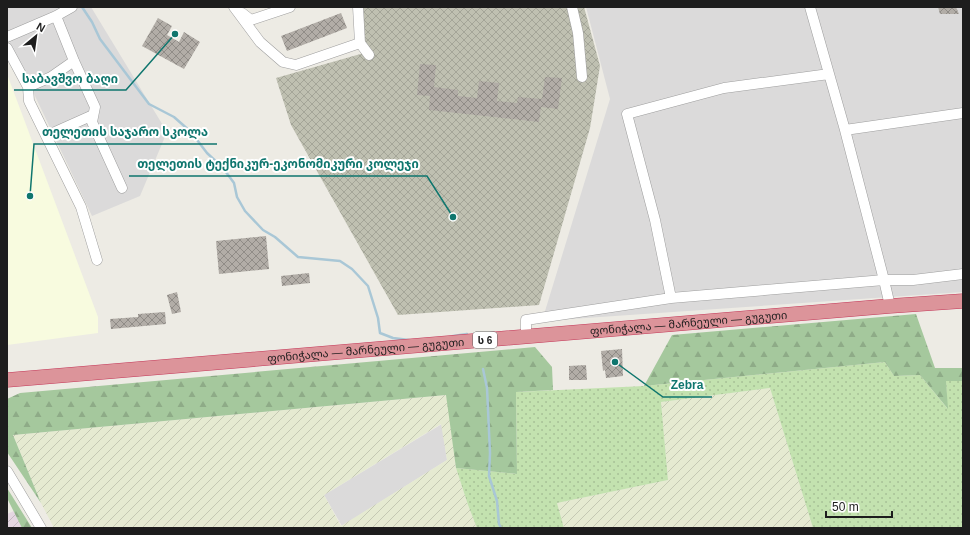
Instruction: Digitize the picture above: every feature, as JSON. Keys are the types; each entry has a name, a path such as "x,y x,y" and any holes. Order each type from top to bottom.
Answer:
{"highway":[{"name":"ფონიჭალა — მარნეული — გუგუთი","path":"7,380 186,364 963,301"}],"street":[{"path":"7,37 56,16 72,7"},
{"path":"234,7 251,20 290,7"},
{"path":"234,7 260,42 283,62 296,65 360,42"},
{"path":"358,7 360,42 369,54"},
{"path":"810,7 845,130 890,306"},
{"path":"575,9 582,77"},
{"path":"56,16 95,107 92,122 122,188"},
{"path":"7,48 28,88 29,101 81,207 96,260"},
{"path":"28,88 51,77 74,61"},
{"path":"671,298 656,220 628,114 724,88 829,74"},
{"path":"845,130 963,113"},
{"path":"46,136 93,115"},
{"path":"526,337 526,320 671,298 884,280 913,280 963,274"},
{"path":"7,470 41,528"}],"shaded area":[{"path":"7,7 91,7 167,132 140,196 92,216 7,37"},
{"path":"360,7 584,7 600,66 590,128 539,305 398,315 291,125 276,78 364,53"},
{"path":"586,7 963,7 963,292 542,321 610,99"},
{"path":"7,74 98,317 98,333 7,345"},
{"path":"770,388 813,528 564,528 557,503 668,480 661,402"},
{"path":"447,395 456,468 477,528 54,528 41,503 13,435","holes":["441,424 447,460 341,526 324,495"]},
{"path":"442,424 447,460 342,526 324,495"},
{"path":"14,511 22,528 7,528 7,514"}],"green space":[{"path":"916,314 935,368 963,368 963,381 946,381 948,409 920,375 894,376 885,362 644,386 672,335"},
{"path":"535,347 552,367 553,390 516,392 517,474 456,468 446,395 13,435 41,503 7,452 7,399 20,393"},
{"path":"885,362 894,376 920,375 947,408 946,381 963,381 963,528 813,528 770,388 661,402 668,480 557,503 564,528 477,528 456,468 517,474 516,392 644,386"},
{"path":"7,488 32,528 22,528 7,498"}],"building":[{"path":"938,7 956,7 959,14 940,14"},
{"path":"341,13 347,28 287,51 281,36"},
{"path":"158,18 172,26 167,35 179,42 184,32 200,42 184,69 142,46"},
{"path":"420,64 436,65 434,87 458,90 458,96 477,98 479,81 499,83 497,101 517,103 518,97 542,99 545,77 562,78 558,109 541,107 539,122 429,110 430,96 417,95"},
{"path":"266,236 269,269 219,274 216,241"},
{"path":"309,273 310,283 282,286 281,276"},
{"path":"177,292 181,312 172,314 167,295"},
{"path":"165,312 166,324 111,329 110,319 138,317 138,314"},
{"path":"622,349 623,376 606,378 605,370 603,371 601,351"},
{"path":"586,365 587,380 569,380 569,366"}],"waterway":[{"path":"82,7 92,22 100,39 149,104 174,117 191,132 207,153 223,168 234,183 237,197 245,211 263,230 275,237 298,257 340,261 352,269 368,286 378,318 380,333 393,338 409,340"},
{"path":"453,336 467,334"},
{"path":"483,369 487,388 490,453 489,476 497,501 499,524 501,528"}],"place":[{"name":"საბავშვო ბაღი","path":"175,34"},
{"name":"თელეთის საჯარო სკოლა","path":"30,196"},
{"name":"თელეთის ტექნიკურ-ეკონომიკური კოლეჯი","path":"453,217"},
{"name":"Zebra","path":"615,362"}]}
